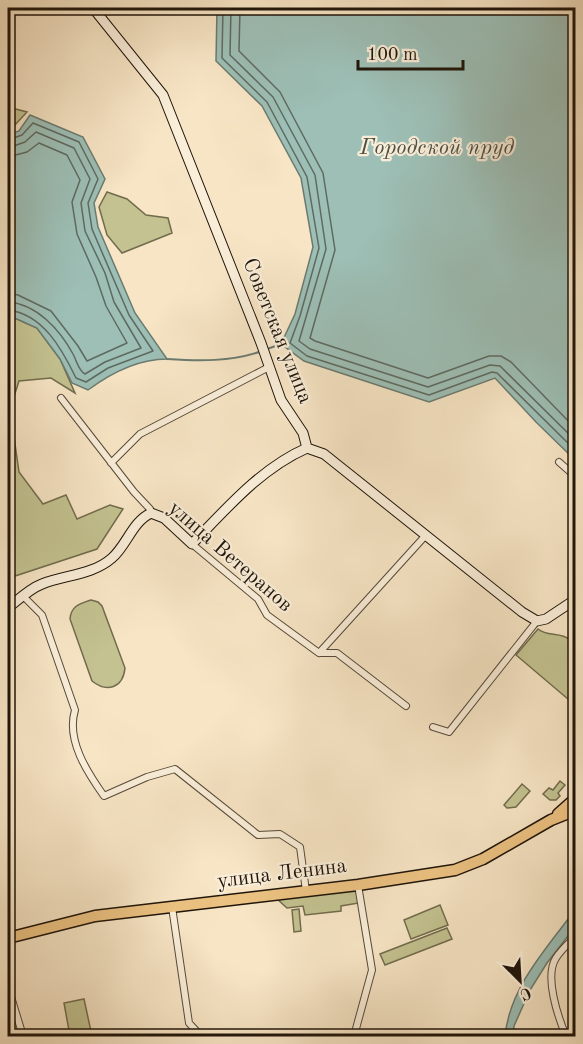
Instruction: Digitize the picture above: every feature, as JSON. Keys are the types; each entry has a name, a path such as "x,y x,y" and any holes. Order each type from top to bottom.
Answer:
{"main road":[{"path":"551,820 576,798"},
{"path":"551,820 576,810"},
{"name":"улица Ленина","path":"8,938 95,916 358,885 455,870 501,850 551,820"}],"street":[{"name":"Советская улица","path":"93,8 163,94 266,355 281,400 303,433 307,448"},
{"path":"111,463 140,434 269,367"},
{"name":"улица Ветеранов","path":"61,398 151,513 165,518 192,544 258,599 267,615 319,653 337,653 406,706"},
{"path":"192,544 237,497 289,456 307,448 324,454 522,612 537,621"},
{"path":"559,462 576,477"},
{"path":"8,608 33,588 95,569 105,563 113,557 144,516 151,513"},
{"path":"319,653 426,535"},
{"path":"23,596 42,615 75,710 73,736 92,779 104,796 147,777 175,769 258,836 280,834 300,847 306,891"},
{"path":"433,727 449,732 537,621 546,619 576,599"},
{"path":"354,1036 372,970 358,885"},
{"path":"172,907 189,1023 201,1036"},
{"path":"566,1036 553,996 551,970 555,959 576,936"},
{"path":"8,987 23,1036"}],"shaded area":[{"path":"8,107 27,112 8,129"},
{"path":"107,192 127,199 146,215 168,218 172,233 122,253 107,235 99,207"},
{"path":"8,315 37,328 60,359 75,393 51,378 19,381 10,409 19,472 43,504 66,495 77,519 110,505 123,509 97,549 12,577 8,570"},
{"path":"91,600 102,606 125,668 124,675 118,684 109,687 103,687 92,681 70,619 74,608"},
{"path":"538,629 570,639 575,643 575,705 516,655"},
{"path":"560,781 565,785 558,793 560,796 556,800 550,800 543,794 549,788 553,790"},
{"path":"522,784 530,791 516,807 507,808 504,805"},
{"path":"352,889 356,892 359,903 341,906 341,911 305,915 303,906 287,908 276,898"},
{"path":"440,905 448,925 411,939 404,920"},
{"path":"299,909 301,931 294,932 292,910"},
{"path":"447,928 452,939 385,965 380,954"},
{"path":"84,999 92,1036 70,1036 64,1003"}],"water":[{"name":"Городской пруд","path":"217,8 575,8 575,460 495,378 429,402 304,361 281,344 295,314 313,247 301,178 262,106 216,61"},
{"path":"30,115 83,137 105,179 94,203 98,227 135,313 167,359 135,364 88,390 72,383 60,359 37,328 8,315 8,135 19,131"},
{"path":"575,910 575,927 547,963 530,990 514,1026 513,1036 505,1036 508,1018 522,985 541,954"}],"waterway":[{"path":"267,349 281,344"},
{"path":"167,359 227,359 262,351"}]}
